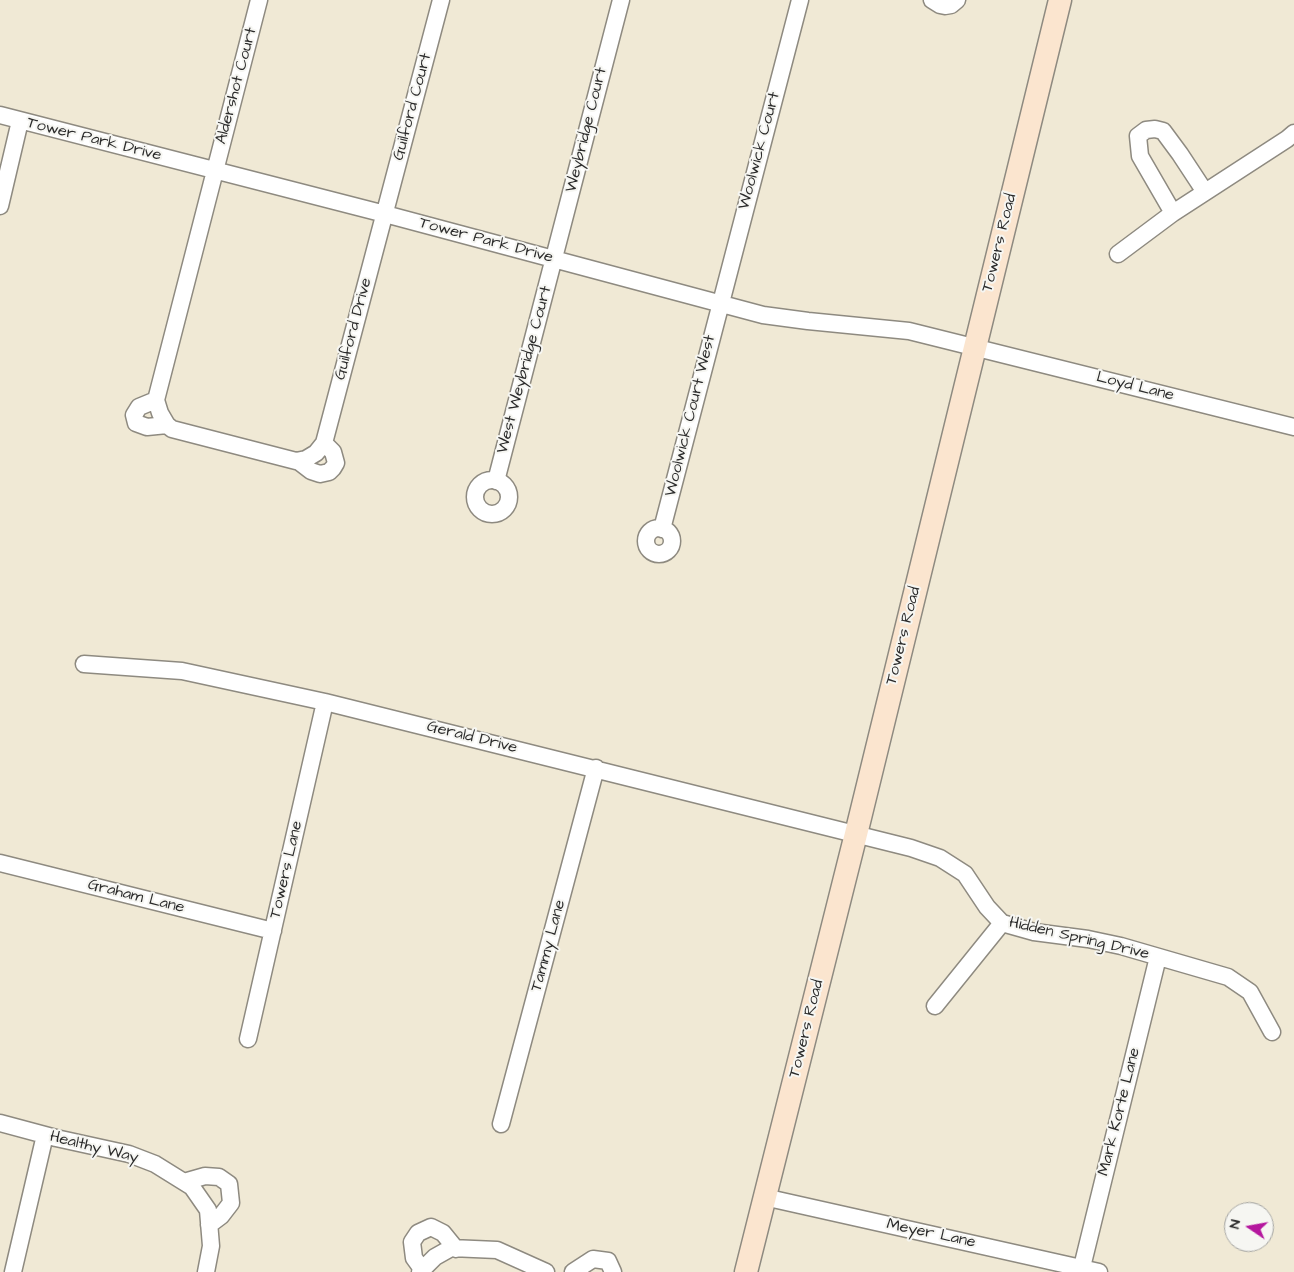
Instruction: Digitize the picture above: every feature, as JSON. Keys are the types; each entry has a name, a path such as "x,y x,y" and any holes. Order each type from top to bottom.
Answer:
{"main road":[{"name":"Towers Road","path":"746,1272 856,834 1060,0"}],"street":[{"name":"Aldershot Court","path":"215,171 259,0"},
{"name":"Guilford Court","path":"385,214 441,0"},
{"name":"Weybridge Court","path":"554,259 620,0"},
{"name":"Woolwick Court","path":"720,303 800,0"},
{"path":"932,0 945,6 951,5 957,0"},
{"name":"Tower Park Drive","path":"0,115 763,314 808,321 909,331 975,347"},
{"path":"0,206 20,121"},
{"path":"1173,213 1140,156 1138,136 1146,130 1155,129 1163,131 1205,192"},
{"path":"1118,254 1173,213 1294,133"},
{"path":"215,171 156,400 160,414 172,429 192,436 298,460 306,459 316,453 324,444 333,452 336,462 329,472 320,474 311,471 298,460"},
{"name":"Guilford Drive","path":"324,444 385,214"},
{"name":"West Weybridge Court","path":"496,481 554,259"},
{"name":"Woolwick Court West","path":"662,529 720,303"},
{"name":"Loyd Lane","path":"975,347 1294,427"},
{"path":"156,400 139,407 134,415 136,423 147,427 167,425"},
{"name":"Gerald Drive","path":"84,664 182,671 325,702 856,834"},
{"name":"Towers Lane","path":"248,1039 325,702"},
{"name":"Tammy Lane","path":"501,1124 596,768"},
{"name":"Hidden Spring Drive","path":"856,834 911,848 940,858 965,874 987,907 1002,923 1034,932 1088,939 1121,946 1228,977 1250,992 1272,1032"},
{"name":"Graham Lane","path":"0,863 273,932"},
{"path":"935,1006 1002,923"},
{"name":"Mark Korte Lane","path":"1082,1267 1158,957"},
{"name":"Healthy Way","path":"0,1123 129,1154 155,1164 192,1187 208,1210 211,1246 206,1272"},
{"path":"13,1272 44,1135"},
{"path":"184,1182 205,1176 219,1177 229,1184 231,1203 221,1216 209,1225"},
{"name":"Meyer Lane","path":"764,1198 1099,1272"},
{"path":"456,1249 443,1233 431,1227 418,1233 412,1242 414,1258 421,1270 434,1257 451,1248 456,1249 498,1250 546,1272"},
{"path":"573,1272 593,1259 608,1261 613,1272"}]}
